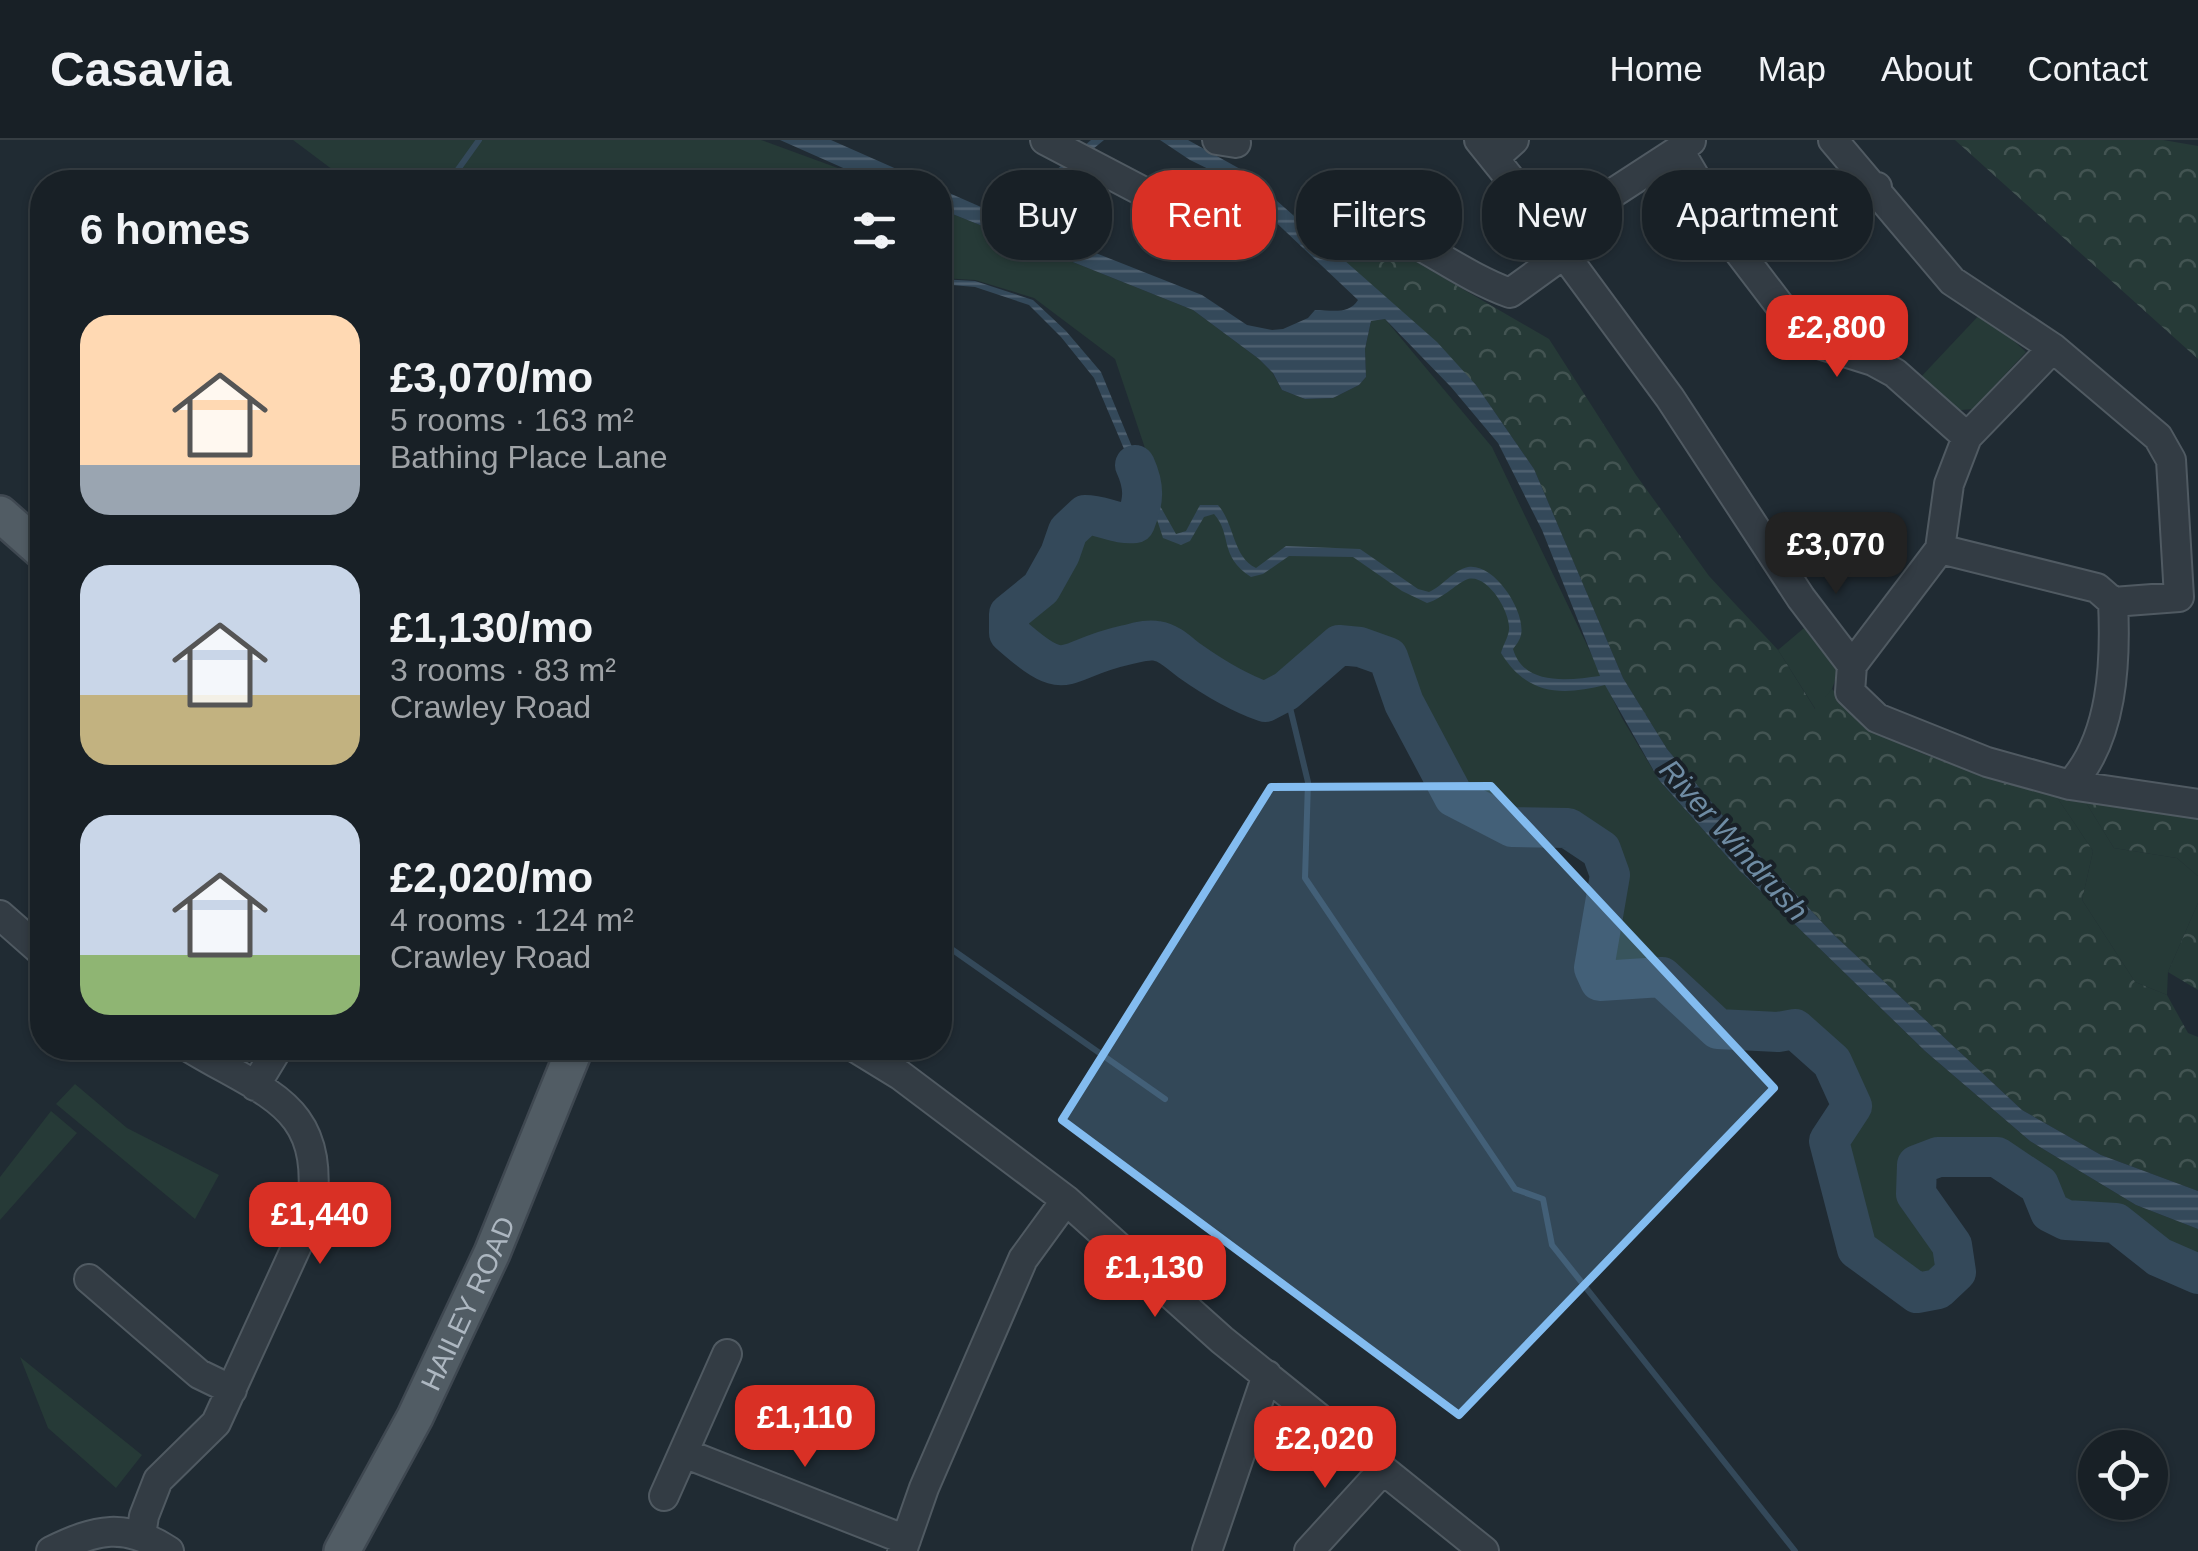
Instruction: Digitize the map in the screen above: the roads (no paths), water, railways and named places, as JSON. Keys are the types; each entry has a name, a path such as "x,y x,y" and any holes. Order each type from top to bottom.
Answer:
{"main road":[{"path":"0,514 30,540"},
{"name":"HAILEY ROAD","path":"342,1551 415,1416 492,1254 571,1060"}],"street":[{"path":"1045,140 1132,186"},
{"path":"1834,140 1952,281 2053,348 2158,437 2171,460 2179,597 2114,602 2097,588 1940,549"},
{"path":"1622,194 1686,145 1698,170"},
{"path":"1496,146 1511,170"},
{"path":"1441,260 1476,281 1510,293 1542,260"},
{"path":"1570,260 1670,398 1801,598 1852,665"},
{"path":"1744,260 1806,340 1872,361 1894,373 1967,438"},
{"path":"2053,348 1967,438 1949,484 1940,549 1852,665 1850,692 1877,718 1987,762 2070,785 2198,804"},
{"path":"2070,785 2085,769 2096,748 2107,700 2114,602"},
{"path":"0,915 30,941"},
{"path":"141,1535 158,1480 216,1424 311,1215 316,1179 304,1127 289,1110 211,1060"},
{"path":"255,1086 271,1060"},
{"path":"876,1060 1066,1200 1181,1305 1484,1551"},
{"path":"684,1454 904,1545 1022,1259 1066,1200"},
{"path":"89,1279 199,1374 232,1390"},
{"path":"664,1496 726,1354"},
{"path":"1207,1551 1267,1375"},
{"path":"1310,1551 1383,1470"},
{"path":"51,1551 76,1538 104,1531 141,1535 170,1551"}],"water":[{"path":"780,140 831,140 899,170 848,170"},
{"path":"1091,140 1104,140 1068,170 1056,170"},
{"path":"1160,140 1188,140 1242,170 1210,170"},
{"path":"952,194 981,207 982,226 952,214"},
{"path":"1276,200 1296,218 1296,241 1276,223"},
{"path":"1112,259 1202,295 1247,325 1272,330 1308,318 1315,310 1339,311 1354,305 1358,300 1316,260 1344,260 1437,342 1476,385 1534,469 1623,678 1667,749 1728,822 1834,935 2022,1110 2101,1155 2198,1191 2198,1229 2136,1205 2030,1141 1925,1051 1739,870 1659,780 1605,685 1574,691 1546,689 1511,667 1501,653 1509,623 1497,596 1483,582 1468,579 1427,603 1402,591 1353,557 1289,556 1263,574 1251,577 1234,561 1214,514 1204,517 1190,541 1181,545 1163,538 1151,501 1146,501 1144,516 1136,514 1138,482 1094,378 1061,337 1029,305 975,287 952,285 952,280 975,281 1033,300 1066,331 1101,372 1147,483 1176,534 1186,531 1200,505 1218,505 1242,556 1256,568 1286,546 1360,549 1418,589 1429,592 1463,569 1478,568 1498,581 1514,602 1521,625 1513,649 1527,670 1549,678 1600,676 1542,530 1498,443 1385,319 1371,321 1365,349 1366,377 1359,385 1333,398 1305,399 1282,390 1259,359 1193,310 1068,260"}],"waterway":[{"path":"458,170 479,140"},
{"name":"River Windrush","path":"1135,465 1142,494 1135,523 1085,515 1068,531 1041,588 1009,614 1009,633 1029,650 1043,660 1065,665 1126,645 1157,641 1226,684 1265,702 1286,691 1339,645 1360,647 1388,657 1404,703 1454,797 1512,827 1568,828 1601,850 1610,875 1594,968 1600,981 1662,977 1718,1029 1795,1029 1832,1062 1852,1106 1829,1141 1857,1249 1917,1293 1938,1289 1956,1272 1952,1245 1916,1194 1917,1165 1938,1157 1997,1157 2039,1185 2050,1212 2066,1220 2116,1223 2159,1257 2198,1274"},
{"path":"1286,691 1308,782 1305,878 1515,1189 1543,1199 1552,1245 1795,1551"},
{"path":"952,949 1165,1099"}]}
